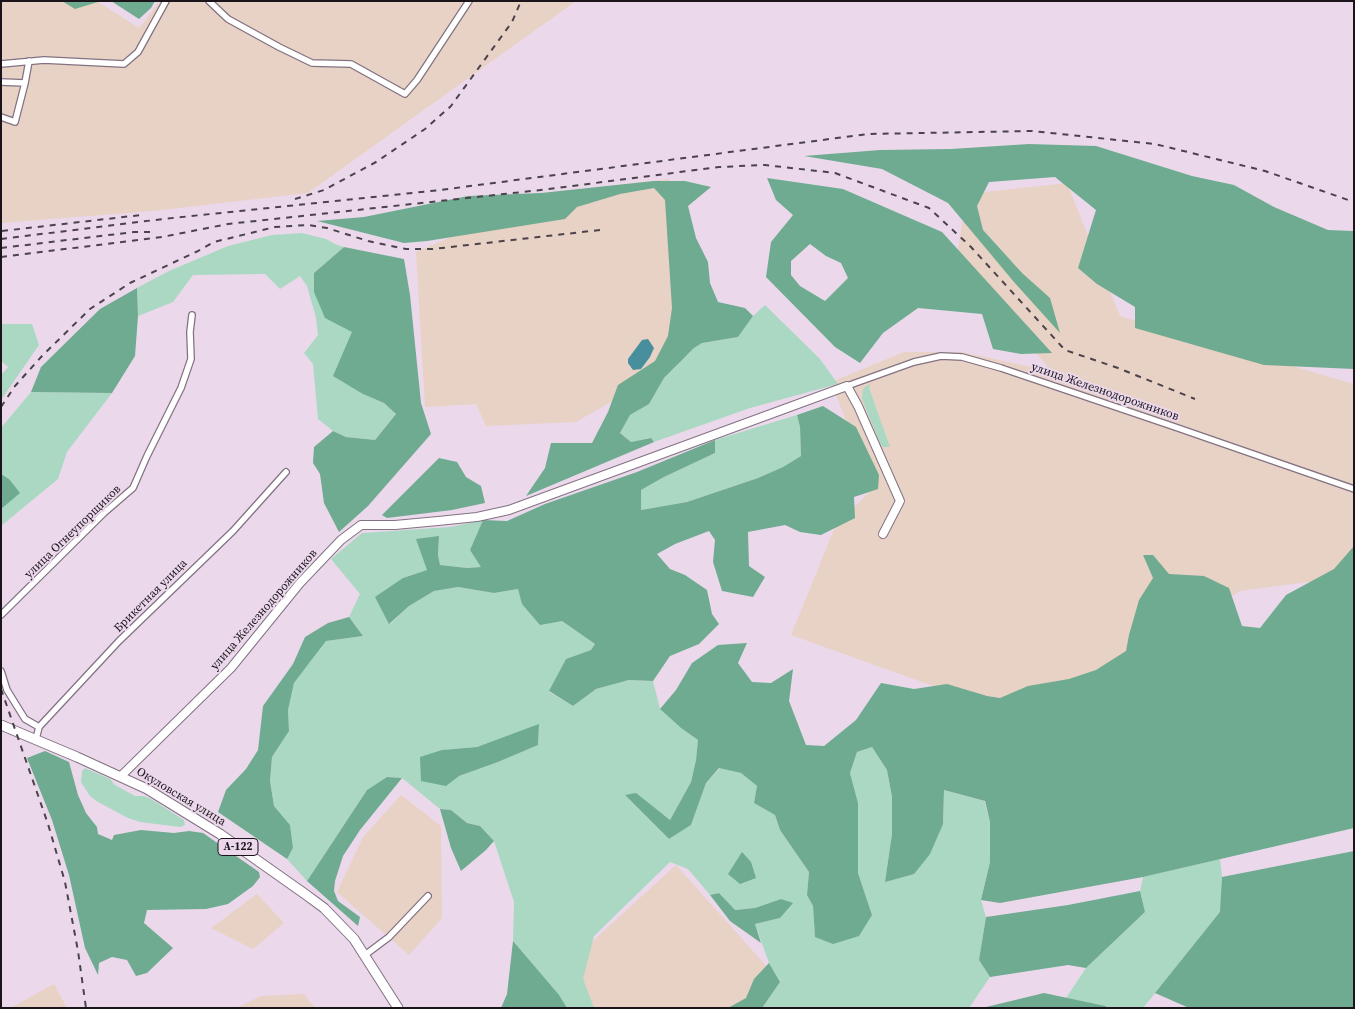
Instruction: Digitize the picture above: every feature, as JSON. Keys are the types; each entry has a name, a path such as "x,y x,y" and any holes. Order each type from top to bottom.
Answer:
{"main road":[{"name":"А-122","path":"1,725 36,739"},
{"name":"Окуловская улица","path":"36,739 147,789 188,813 305,894 340,924 354,939 398,1008"}],"street":[{"path":"1,64 44,60 124,64 138,52 166,1"},
{"path":"209,1 228,19 278,47 312,63 351,64 405,94 469,1"},
{"path":"1,117 15,122 29,61"},
{"path":"1,82 25,83"},
{"name":"улица Огнеупорщиков","path":"1,615 104,513 133,488 181,388 191,359 190,332 192,315"},
{"name":"улица Железнодорожников","path":"121,776 231,668 300,583 341,540 361,524 438,521 477,517 509,510 914,362 941,356 962,357 1001,368 1354,489"},
{"path":"847,386 858,406 900,502 884,534"},
{"name":"Брикетная улица","path":"36,739 39,727 119,641 233,531 286,472"},
{"path":"1,671 7,690 26,719 39,727"},
{"path":"365,955 389,937 428,896"}],"shaded area":[{"path":"1,1 97,1 139,28 160,1 576,1 308,193 153,211 1,223"},
{"path":"669,179 684,360 576,422 486,426 476,404 425,407 416,252 558,192"},
{"path":"1067,183 1120,316 1354,384 1354,576 1240,591 1039,724 791,635 835,527 872,489 831,382 904,352 961,352 1051,371 957,255 967,194"},
{"path":"401,795 441,826 442,918 409,955 337,892 363,837"},
{"path":"676,865 804,1008 569,1008 548,982"},
{"path":"257,894 284,923 253,949 211,928"},
{"path":"54,984 67,1008 10,1008"},
{"path":"304,994 315,1008 236,1008 261,996"}],"green space":[{"path":"62,1 101,1 75,9"},
{"path":"111,1 155,1 151,8 139,19"},
{"path":"1029,144 1096,146 1192,176 1234,185 1274,207 1328,230 1354,231 1354,369 1264,365 1135,328 1135,307 1097,284 1078,268 1096,210 1055,177 989,182 977,206 983,230 1022,273 1050,298 1060,333 1014,282 948,203 882,169 804,156 880,150 951,149"},
{"path":"767,178 843,189 942,232 1052,353 1021,354 993,349 982,314 918,308 883,333 860,363 835,347 766,277 771,242 793,215 776,200","holes":["810,244 826,256 841,263 848,278 825,301 800,286 791,275 791,261"]},
{"path":"654,181 685,181 711,187 688,206 696,238 708,262 710,283 718,302 745,308 753,316 738,337 702,343 694,348 664,378 649,404 630,415 620,433 631,442 651,438 654,442 526,496 545,468 551,443 592,443 608,412 618,385 655,361 668,336 672,308 665,200 654,188 620,194 577,207 565,219 404,243 317,221 364,217 468,196 541,193"},
{"path":"302,233 326,239 344,247 314,273 353,332 363,394 384,403 396,414 375,440 346,437 333,431 318,419 313,364 304,353 318,335 316,318 307,286 300,276 280,289 265,274 193,275 173,302 138,316 137,288 169,271 228,246 272,235"},
{"path":"344,247 404,259 410,295 421,403 431,434 368,506 339,532 324,503 320,474 313,463 314,447 333,431 346,437 375,440 396,414 384,403 363,394 333,376 352,332 325,318 314,292 314,273"},
{"path":"137,288 138,316 135,356 112,393 31,392 41,367 100,309"},
{"path":"765,305 820,359 838,384 750,408 654,442 650,438 631,442 620,433 630,415 649,404 664,378 694,348 702,343 738,337 753,316"},
{"path":"1,324 32,324 39,345 1,400 1,375 8,367 1,361"},
{"path":"870,384 869,388 890,447 883,447 880,443 862,398 863,389"},
{"path":"31,392 112,393 67,452 58,479 1,526 1,509 3,508 9,479 1,474 1,428"},
{"path":"823,406 856,427 879,475 878,489 854,497 855,518 821,535 800,532 785,525 748,532 749,566 765,577 753,597 722,591 713,562 715,540 709,531 675,544 657,554 670,569 685,575 707,590 712,614 719,624 699,644 670,656 653,681 629,680 596,689 573,706 549,691 566,659 591,650 595,644 562,621 540,625 522,604 518,589 494,593 458,587 434,591 409,606 389,624 375,597 403,578 427,570 416,539 439,536 438,555 440,565 467,568 481,567 470,550 483,520 507,521 545,504 637,472 715,440 715,453 641,490 641,510 687,502 758,478 783,467 801,456 800,427 797,415"},
{"path":"797,415 800,427 801,456 783,467 758,478 687,502 641,510 641,490 715,453 715,440"},
{"path":"439,458 457,462 466,477 481,486 485,503 452,510 387,518 382,515"},
{"path":"1,474 9,479 20,493 1,509"},
{"path":"483,520 470,550 482,567 467,568 440,565 438,555 439,536 427,570 403,578 390,624 409,606 434,591 458,587 494,593 519,589 522,604 562,621 595,644 591,650 566,659 549,692 573,706 596,689 629,680 653,681 660,709 698,740 691,782 670,820 654,808 625,795 669,839 691,825 706,783 720,768 741,773 757,786 754,803 775,815 780,830 809,872 807,895 813,906 815,937 872,915 858,873 858,803 850,773 857,752 872,747 887,770 892,797 892,834 885,882 943,824 944,790 984,801 990,822 990,862 981,900 986,917 979,960 990,977 969,1008 762,1008 780,982 769,963 755,924 780,918 781,899 755,908 734,910 719,893 710,895 688,869 670,862 594,936 583,979 594,1008 567,1008 513,941 514,902 494,841 480,826 467,823 451,810 440,809 402,778 387,777 367,790 307,881 287,859 293,848 290,825 274,806 270,781 272,757 289,731 288,710 294,683 326,641 363,636 349,617 360,594 331,559 362,533 450,527","holes":["539,725 538,745 459,776 442,750 477,747"]},
{"path":"1354,546 1354,828 1143,877 1000,903 981,900 990,862 990,822 985,801 944,790 943,824 930,854 914,874 885,882 892,834 892,797 887,770 872,747 857,752 850,773 858,803 858,873 872,915 859,936 833,944 815,937 813,906 807,895 809,872 780,830 775,815 754,803 757,786 741,773 719,768 706,783 691,825 669,839 625,795 636,793 670,820 691,782 698,740 660,709 676,690 692,663 718,645 747,643 738,663 752,682 771,683 793,669 789,701 806,745 824,746 856,720 881,683 914,689 947,684 1000,698 1028,686 1069,679 1096,670 1126,651 1139,600 1153,578 1143,555 1153,555 1169,574 1204,576 1229,588 1242,626 1260,628 1286,595 1334,569"},
{"path":"349,617 363,636 326,641 294,683 288,710 289,731 272,757 270,781 274,806 290,825 293,848 287,859 218,812 226,790 246,769 258,750 263,706 293,664 305,637 328,623"},
{"path":"539,724 538,745 459,776 446,786 421,781 420,757 442,750 477,747"},
{"path":"45,751 69,762 78,795 86,813 97,827 98,834 112,840 114,835 141,830 203,833 259,872 260,877 253,886 228,904 206,909 147,910 144,923 173,948 147,973 136,976 127,960 112,957 99,963 98,975 85,948 69,875 52,820 27,758"},
{"path":"85,768 110,779 115,785 135,796 144,796 151,799 184,820 185,825 180,827 140,822 128,818 98,802 90,796 81,782 82,771"},
{"path":"387,777 402,778 360,830 343,856 335,881 334,891 338,901 360,917 358,926 307,881 367,790"},
{"path":"440,809 451,810 467,823 480,826 494,841 461,871 451,848"},
{"path":"1354,851 1354,1008 1189,1008 1155,993 1220,912 1222,877"},
{"path":"742,852 751,862 756,878 740,884 728,874"},
{"path":"1220,859 1222,877 1221,912 1143,1008 1108,1008 1066,998 1086,968 1145,912 1140,891 1143,877"},
{"path":"1140,891 1145,912 1086,968 1068,965 990,977 979,960 986,917 1068,905"},
{"path":"719,893 735,910 755,908 781,899 793,903 780,918 755,924 761,943 730,921 710,895"},
{"path":"513,941 559,995 567,1008 501,1008 507,994"},
{"path":"769,963 780,982 762,1008 728,1008 746,998 754,979"},
{"path":"1044,993 1105,1006 1108,1008 982,1008"}],"water":[{"path":"648,339 654,348 650,357 641,369 633,370 628,363 628,359 642,340"}],"railway":[{"path":"295,199 324,190 376,162 425,129 451,106 512,22 521,1"},
{"path":"1,239 163,219 440,190 868,134 1032,131 1155,144 1265,171 1354,202"},
{"path":"1,257 162,237 228,224 541,190 719,167 765,165 835,173 929,208 971,247 1065,350 1118,368 1195,399"},
{"path":"2,231 141,215"},
{"path":"1,407 15,386 42,356 90,309 130,283 214,242 275,227 308,225 327,228 368,241 406,249 433,249 600,230"},
{"path":"1,248 134,232 153,232"},
{"path":"1,689 48,824 65,882 86,1008"}]}
